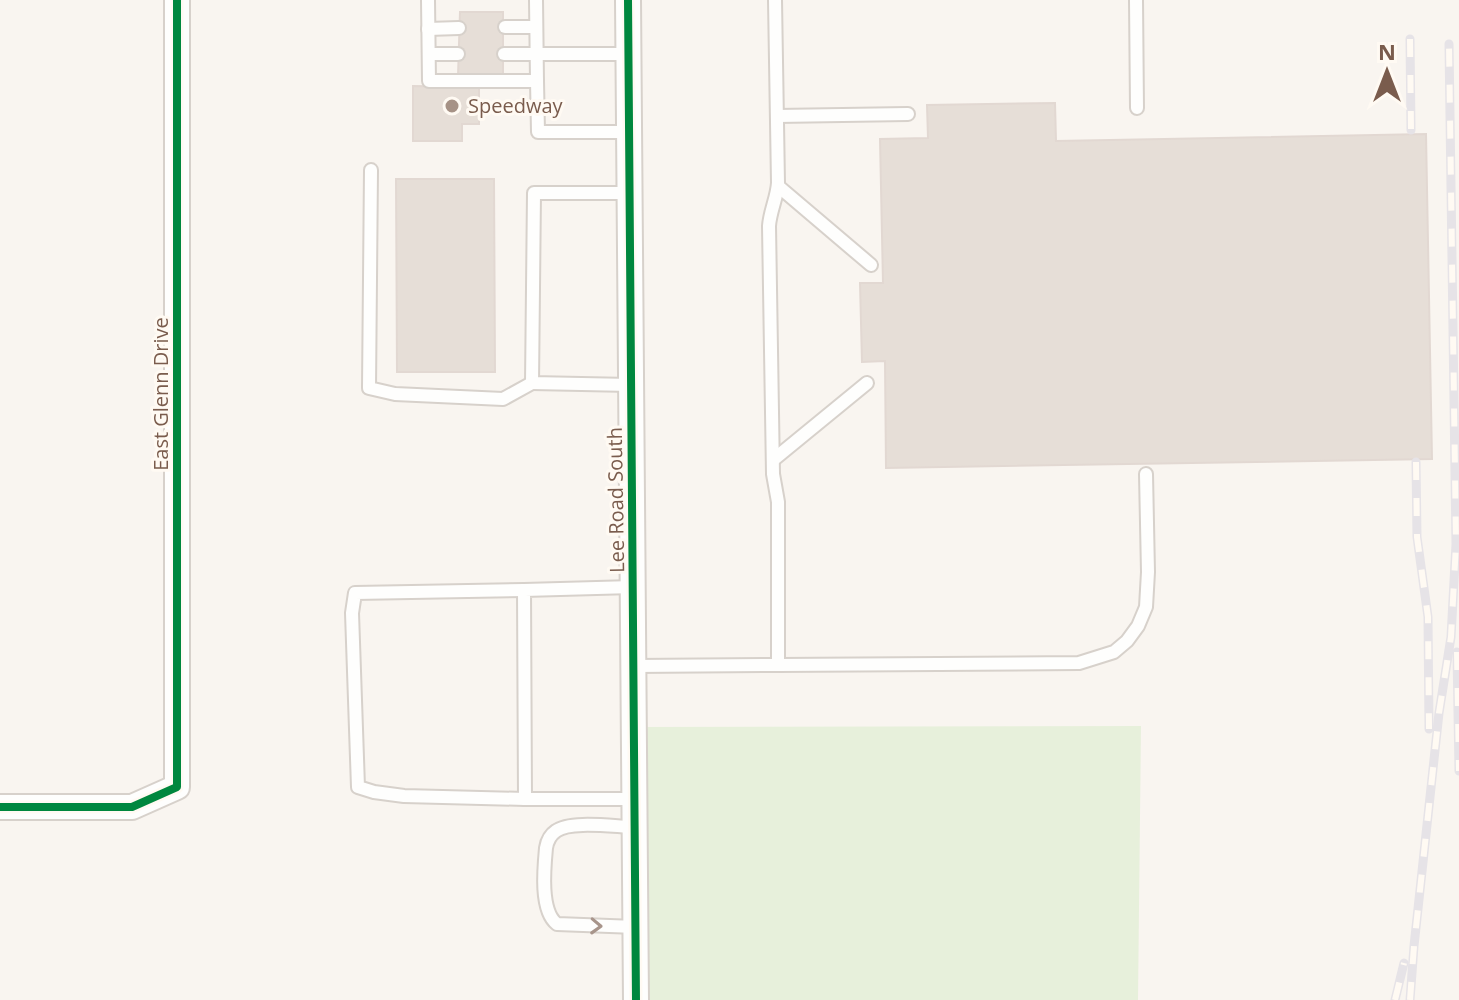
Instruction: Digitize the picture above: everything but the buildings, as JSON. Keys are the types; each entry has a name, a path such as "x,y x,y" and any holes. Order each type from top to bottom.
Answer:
{"street":[{"name":"East Glenn Drive","path":"0,807 132,807 177,787 177,0"},
{"name":"Lee Road South","path":"628,0 636,1000"}],"lane":[{"path":"428,0 429,81 537,81"},
{"path":"536,0 538,132 629,132"},
{"path":"775,0 778,186 769,226 773,460 778,502 778,665"},
{"path":"1136,0 1137,108"},
{"path":"505,27 536,27"},
{"path":"428,29 459,28"},
{"path":"429,54 458,54"},
{"path":"504,54 628,54"},
{"path":"777,116 908,114"},
{"path":"371,170 369,388 395,394 503,399 532,383 631,385"},
{"path":"778,186 871,265"},
{"path":"532,383 534,193 629,193"},
{"path":"773,460 867,383"},
{"path":"634,666 1079,663 1114,652 1138,626 1146,607 1146,474"},
{"path":"633,587 355,593 352,613 358,787 404,796 635,799"},
{"path":"524,590 525,799"},
{"path":"635,827 574,826 555,831 547,841 545,895 549,917 557,924 636,927"}],"green space":[{"path":"1141,726 1138,1000 636,1000 634,727"}],"railway":[{"path":"1410,39 1411,130"},
{"path":"1410,1000 1439,713 1451,637 1456,544 1449,44"},
{"path":"1416,462 1417,537 1428,617 1429,729"},
{"path":"1457,652 1459,771"},
{"path":"1395,1000 1404,963"}],"cycle path":[{"path":"0,807 132,807 177,787 177,0"},
{"path":"628,0 636,1000"}],"place":[{"name":"Speedway","path":"452,106"}]}
